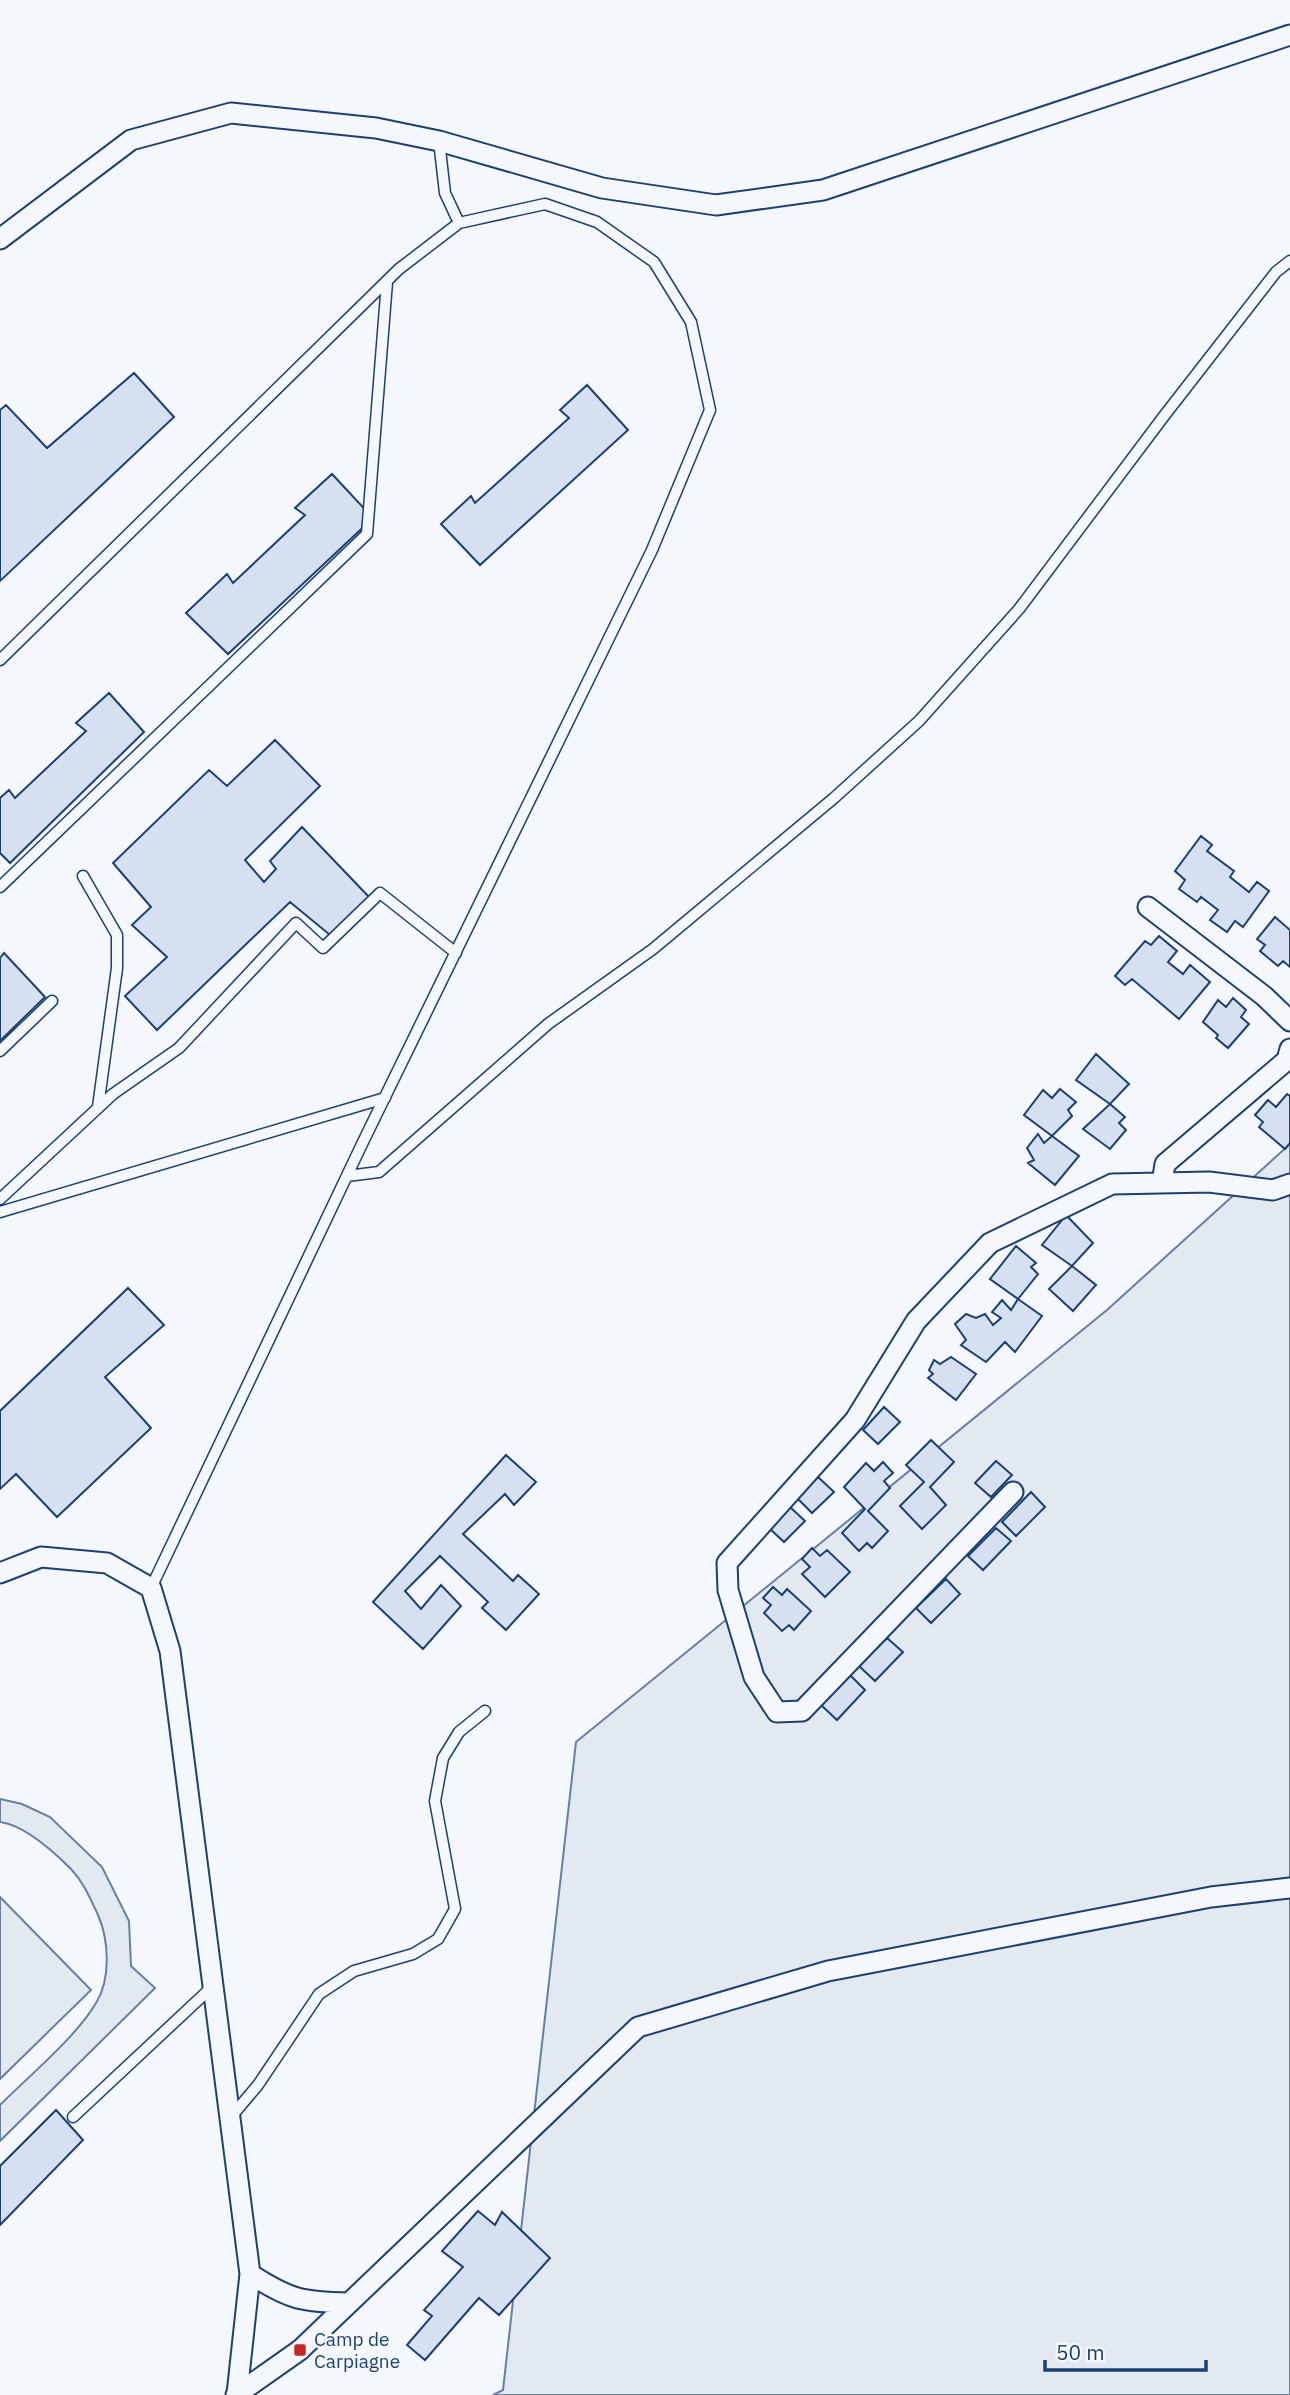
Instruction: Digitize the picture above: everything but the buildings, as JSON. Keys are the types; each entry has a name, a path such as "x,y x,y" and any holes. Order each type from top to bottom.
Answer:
{"street":[{"path":"0,239 131,140 231,113 376,128 439,141 602,188 716,205 823,190 1290,36"},
{"path":"1148,907 1264,996 1290,1021"},
{"path":"1162,1183 1165,1164 1287,1060 1290,1049"},
{"path":"1013,1492 802,1711 778,1712 754,1677 728,1590 727,1563 855,1420 916,1321 990,1243 1112,1184 1209,1182 1273,1190 1290,1184"},
{"path":"0,1573 41,1557 107,1563 151,1588 170,1651 250,2274 237,2394"},
{"path":"237,2394 300,2350 638,2027 828,1971 1198,1900 1290,1888"},
{"path":"250,2274 280,2294 311,2302 349,2303"}],"lane":[{"path":"439,141 446,192 459,223"},
{"path":"0,660 399,269 459,223 545,204 597,222 654,262 691,322 710,410 652,550 347,1176 151,1588"},
{"path":"347,1176 379,1172 548,1024 653,949 834,799 919,721 1019,609 1276,272 1290,261"},
{"path":"0,887 367,534 387,282"},
{"path":"83,876 117,935 117,968 98,1108"},
{"path":"0,1199 113,1094 179,1048 296,923 323,948 380,893 456,953"},
{"path":"0,1051 52,1001"},
{"path":"0,1212 385,1098"},
{"path":"230,2119 258,2085 319,1994 354,1971 413,1954 438,1939 455,1909 435,1801 443,1758 459,1732 485,1711"},
{"path":"73,2117 213,1987"}],"shaded area":[{"path":"1290,1144 1290,2395 493,2395 503,2390 576,1742 1107,1310"},
{"path":"0,1799 22,1804 50,1817 102,1867 129,1921 131,1966 155,1988 0,2141 0,2105 88,2016 101,1993 107,1959 102,1925 80,1880 38,1840 19,1828 0,1822"},
{"path":"0,1897 91,1990 0,2079"}],"place":[{"name":"Camp de Carpiagne","path":"300,2350"}]}
